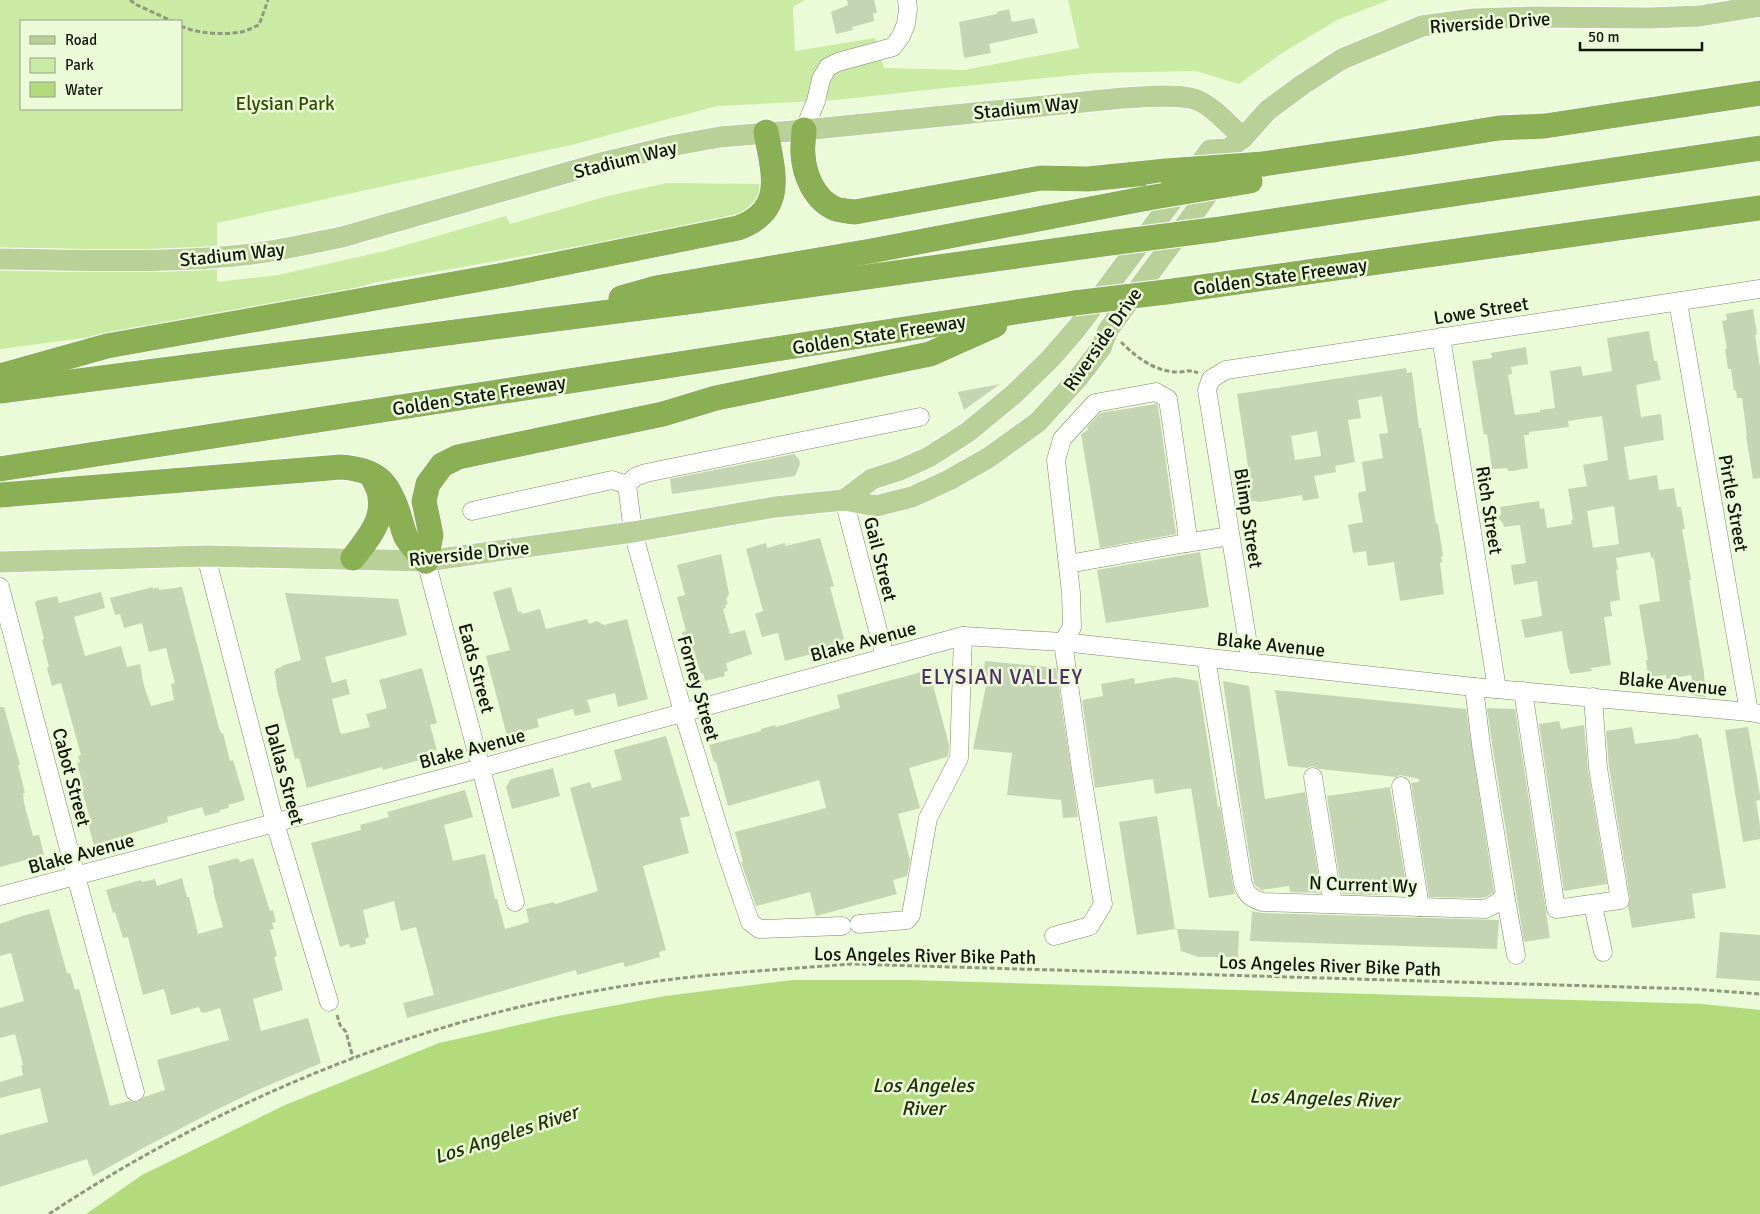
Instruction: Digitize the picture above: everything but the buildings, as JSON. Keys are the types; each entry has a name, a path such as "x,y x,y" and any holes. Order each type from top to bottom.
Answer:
{"highway":[{"path":"542,320 656,288 871,251 1148,198 1257,172 1406,143 1499,128 1545,126 1760,93"},
{"path":"804,130 804,160 809,182 817,195 837,210 855,212 1041,178 1088,179 1166,171 1257,172"},
{"path":"0,376 107,346 504,275 738,228 752,223 764,212 772,196 774,180 766,132"},
{"path":"0,390 695,301 1213,230 1760,148"},
{"name":"Golden State Freeway","path":"0,469 1074,303 1166,292 1760,208"},
{"path":"426,562 431,535 424,501 428,484 442,466 458,458 663,414 716,398 930,354 1026,311"},
{"path":"0,495 341,467 357,468 372,474 383,482 393,496 406,538 426,562"},
{"path":"352,558 377,522 380,497 372,474"}],"main road":[{"name":"Riverside Drive","path":"0,562 206,556 352,558 426,562 633,532 775,507 844,500 876,506 912,497 988,458 1038,422 1080,377 1101,348 1108,330 1231,163 1235,144 1268,110 1342,59 1422,26 1484,19 1531,17 1650,18 1700,16 1760,6"},
{"name":"Stadium Way","path":"0,259 168,260 252,254 297,247 342,236 616,160 720,137 1071,102 1123,98 1192,98 1210,108 1235,144"},
{"name":"Riverside Drive","path":"844,500 872,479 900,470 929,457 968,432 1014,394 1051,358 1077,328 1210,150 1235,144"}],"street":[{"path":"804,130 816,101 821,79 828,68 838,62 892,47 901,36 906,24 907,0"},
{"name":"Lowe Street","path":"1211,379 1226,370 1760,289"},
{"name":"Pirtle Street","path":"1678,302 1754,713"},
{"name":"Rich Street","path":"1441,337 1497,689"},
{"name":"Blimp Street","path":"1211,379 1207,390 1251,663"},
{"path":"1054,936 1090,926 1103,904 1081,770 1064,642 1072,627 1068,564 1056,460 1062,439 1095,403 1156,392 1168,399 1188,531 1186,543"},
{"path":"472,511 612,480 627,485 635,477 646,473 920,417"},
{"name":"Forney Street","path":"627,485 633,532 684,712 727,855 750,922 760,929 851,925 907,920 911,915 928,818 959,758 963,636"},
{"name":"Gail Street","path":"844,500 885,657"},
{"path":"1068,564 1230,536"},
{"name":"Dallas Street","path":"206,556 275,823 329,1002"},
{"name":"Eads Street","path":"426,562 515,902"},
{"name":"Cabot Street","path":"0,588 135,1092"},
{"name":"Blake Avenue","path":"0,896 481,768 963,636 1064,642 1474,687 1754,713"},
{"name":"N Current Wy","path":"1206,658 1235,839 1245,891 1251,898 1262,902 1485,909 1491,907 1503,898 1505,894"},
{"path":"1474,687 1481,745 1516,955"},
{"path":"1523,691 1556,909 1620,900 1598,768 1593,697"},
{"path":"1313,777 1333,904"},
{"path":"1401,786 1420,907"},
{"path":"1593,905 1603,952"}],"path":[{"path":"130,0 170,20"},
{"path":"182,26 216,33 242,32 259,25 268,0"},
{"path":"1108,330 1140,359 1149,364 1177,372 1191,370 1211,379"},
{"name":"Los Angeles River Bike Path","path":"49,1214 125,1166 182,1134 353,1058 476,1018 544,1001 617,987 719,973 852,964 1693,989 1760,994"},
{"path":"329,1002 338,1006 337,1016 340,1025 346,1032 353,1058"}],"green space":[{"name":"Elysian Park","path":"0,0 805,0 793,7 795,51 875,38 884,68 964,70 1079,48 1068,0 1389,0 1337,20 1282,53 1239,84 1196,71 1094,73 836,100 717,106 575,144 217,223 217,282 278,275 385,251 506,216 510,224 608,196 667,183 760,184 759,195 745,212 653,233 377,282 312,300 136,331 0,349"}],"water":[{"name":"Los Angeles River","path":"792,980 910,980 1703,1004 1760,1010 1760,1214 86,1214 142,1175 285,1105 439,1043 558,1016 665,996"}],"district":[{"name":"ELYSIAN VALLEY","path":"1002,677"}]}
